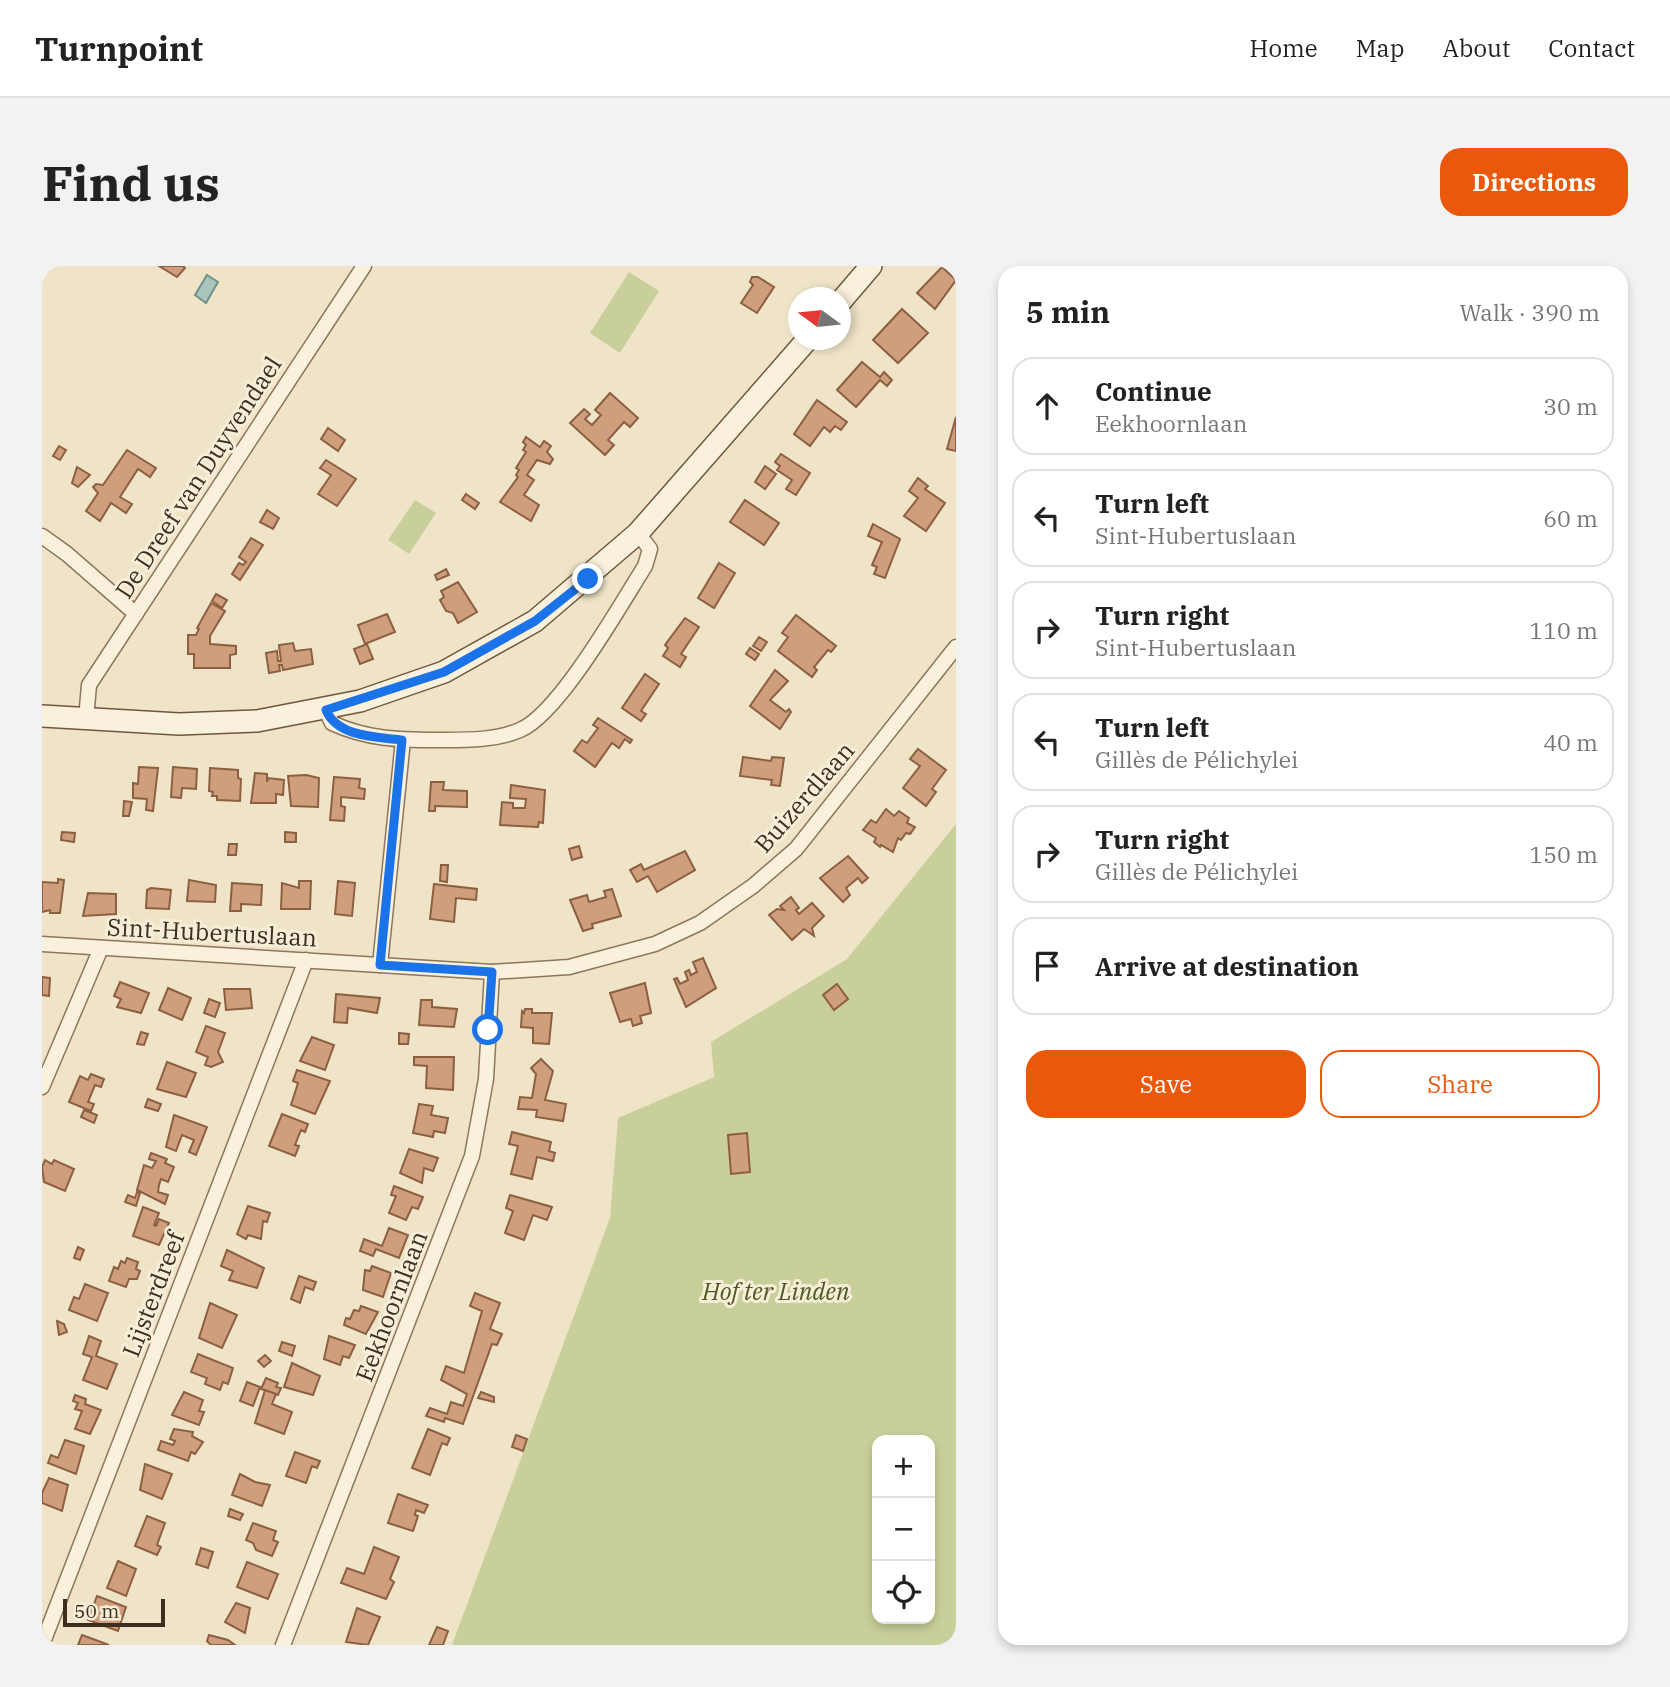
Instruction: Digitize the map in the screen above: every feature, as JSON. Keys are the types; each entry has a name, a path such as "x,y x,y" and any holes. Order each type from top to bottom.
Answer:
{"main road":[{"path":"851,289 871,266"},
{"path":"42,716 219,724 326,710 444,672 535,621 638,533 798,350"}],"street":[{"name":"De Dreef van Duyvendael","path":"86,719 89,685 364,266"},
{"path":"326,710 332,723 360,735 402,740 468,740 503,736 523,729 554,703 650,557 650,549 638,533"},
{"path":"42,537 67,554 136,614"},
{"name":"Buizerdlaan","path":"492,972 569,967 654,944 700,923 753,886 796,849 956,647"},
{"path":"380,965 402,740"},
{"name":"Sint-Hubertuslaan","path":"42,944 492,972"},
{"path":"42,1087 101,948"},
{"name":"Lijsterdreef","path":"42,1645 306,960"},
{"name":"Eekhoornlaan","path":"283,1645 472,1156 486,1079 492,972"}],"green space":[{"path":"629,272 659,291 620,353 590,333"},
{"path":"415,500 436,513 409,554 388,540"},
{"name":"Hof ter Linden","path":"956,824 956,1645 452,1645 610,1218 618,1118 714,1077 711,1042 847,959"}],"water":[{"path":"207,275 218,282 206,303 195,295"}],"building":[{"path":"159,266 183,266 185,268 177,277"},
{"path":"942,267 956,280 935,309 917,293"},
{"path":"752,277 758,277 774,287 757,313 741,303 753,285 750,282"},
{"path":"902,309 928,333 898,363 873,340"},
{"path":"862,362 880,377 884,372 892,380 887,386 880,380 856,407 837,390"},
{"path":"610,393 638,418 630,427 624,422 608,440 614,445 605,455 570,423 584,409 590,414 585,419 592,425 601,415 595,410"},
{"path":"817,400 847,422 841,430 835,426 830,432 824,427 810,446 794,434"},
{"path":"956,417 956,451 947,449"},
{"path":"328,428 345,440 338,451 321,439"},
{"path":"526,437 540,447 544,441 551,446 547,452 553,459 550,464 537,460 527,475 534,480 524,495 539,505 531,521 500,502 518,477 516,475 519,470 516,468 526,452 523,450 526,445 523,442"},
{"path":"59,446 66,450 60,460 53,456"},
{"path":"127,450 156,468 150,477 138,469 120,497 132,504 126,513 111,503 100,521 86,511 98,493 93,487 96,484 103,485"},
{"path":"781,454 810,473 796,495 786,489 792,480 777,470 780,466 775,462"},
{"path":"326,460 356,479 337,506 318,494 331,475 320,468"},
{"path":"765,466 776,474 765,489 755,482"},
{"path":"77,467 90,475 78,487 72,483"},
{"path":"918,478 928,486 925,489 945,503 926,531 904,516 918,498 909,491"},
{"path":"466,494 479,503 475,509 462,500"},
{"path":"745,500 779,523 764,545 730,522"},
{"path":"267,510 279,518 273,529 260,522"},
{"path":"873,524 900,539 885,578 874,574 877,567 872,565 882,542 868,536"},
{"path":"251,538 263,545 240,580 232,574 239,563 243,565 246,562 239,557"},
{"path":"719,563 735,573 714,608 698,598"},
{"path":"446,569 449,575 437,580 435,575"},
{"path":"458,582 477,612 458,623 453,613 446,611 440,600 444,597 441,591"},
{"path":"216,594 227,600 222,608 212,601"},
{"path":"211,603 225,611 210,636 210,644 236,646 236,654 230,655 230,668 194,668 194,654 188,654 188,635 196,635"},
{"path":"387,614 395,632 365,644 358,625"},
{"path":"796,615 836,646 831,652 828,650 814,667 817,670 812,677 778,651 788,637 782,633"},
{"path":"685,618 699,627 681,654 686,657 680,667 663,656 668,648 665,645"},
{"path":"759,637 767,642 761,651 753,646"},
{"path":"293,643 295,651 311,649 313,664 283,670 282,665 279,665 280,671 269,673 266,653 277,651 278,661 281,661 279,645"},
{"path":"367,644 373,659 360,664 354,649"},
{"path":"750,648 759,654 755,660 746,654"},
{"path":"775,670 788,681 770,700 786,712 789,709 791,712 780,729 750,706"},
{"path":"645,674 659,684 641,711 646,714 641,721 622,708"},
{"path":"598,718 632,740 630,743 625,739 619,748 612,743 595,767 574,751 582,740 587,743 598,728 593,725"},
{"path":"918,749 946,770 932,789 936,792 926,806 903,788 920,766 910,759"},
{"path":"743,757 771,761 772,757 784,758 780,786 771,785 772,780 740,776"},
{"path":"139,767 158,768 153,811 146,810 147,799 133,798 133,783 138,784"},
{"path":"173,767 197,769 196,789 182,788 181,798 171,797"},
{"path":"210,768 238,770 238,778 241,779 240,801 217,800 217,796 212,796 213,792 209,791"},
{"path":"255,773 267,774 267,782 268,778 284,780 283,795 276,794 276,803 251,803"},
{"path":"306,775 319,778 318,807 291,806 288,776"},
{"path":"334,777 360,779 359,788 365,789 364,799 341,797 341,806 345,807 344,821 330,820"},
{"path":"431,782 444,782 443,790 467,791 467,807 435,806 435,811 429,811"},
{"path":"511,785 545,790 543,823 539,822 538,827 500,825 502,802 513,803 513,808 525,808 526,799 510,798"},
{"path":"124,801 132,802 129,816 123,816"},
{"path":"886,809 894,816 899,811 909,818 907,823 915,827 901,840 898,838 893,852 881,845 880,847 874,842 876,838 863,830 871,820 876,823"},
{"path":"62,832 75,833 74,842 61,840"},
{"path":"285,832 296,833 296,842 285,842"},
{"path":"229,844 237,844 236,855 228,855"},
{"path":"579,846 582,857 572,860 569,849"},
{"path":"685,851 695,870 657,892 648,876 637,882 630,870 641,864 644,870"},
{"path":"848,856 868,878 862,883 858,878 846,888 850,895 843,902 820,878"},
{"path":"441,865 448,865 447,882 440,881"},
{"path":"58,879 64,880 60,913 50,913 50,910 42,912 42,882 58,883"},
{"path":"189,880 216,885 215,902 187,901"},
{"path":"299,881 311,881 310,909 281,909 282,883 299,888"},
{"path":"338,881 355,883 352,916 335,914"},
{"path":"232,883 262,885 261,905 241,904 241,911 230,911"},
{"path":"434,884 477,889 476,900 456,898 454,922 430,919"},
{"path":"612,889 621,916 592,924 593,928 583,931 570,900 587,895 589,902 606,897 604,891"},
{"path":"147,890 171,890 169,909 146,908"},
{"path":"88,893 116,894 116,914 83,916"},
{"path":"791,897 799,908 796,910 799,914 812,903 824,916 812,928 814,936 804,929 792,940 769,915 777,909 784,910 780,906"},
{"path":"703,958 716,988 686,1007 674,979 677,978 680,984 688,980 685,972 689,970 691,975 697,972 693,962"},
{"path":"42,977 50,978 49,996 42,995"},
{"path":"120,982 149,993 141,1013 117,1007 121,999 114,996"},
{"path":"645,983 651,1013 640,1016 642,1023 633,1026 631,1019 620,1022 610,993"},
{"path":"837,984 848,999 834,1010 823,995"},
{"path":"168,988 191,998 182,1020 159,1010"},
{"path":"224,989 250,989 252,1008 226,1010"},
{"path":"336,994 380,998 377,1013 348,1008 347,1023 334,1022"},
{"path":"209,999 220,1003 215,1017 204,1013"},
{"path":"421,1000 432,1000 432,1007 457,1009 454,1027 419,1025"},
{"path":"525,1009 532,1009 532,1013 552,1013 549,1044 533,1043 533,1028 521,1027 522,1011 524,1013"},
{"path":"206,1026 225,1033 218,1052 223,1062 211,1067 205,1065 208,1057 196,1052"},
{"path":"141,1032 148,1034 144,1045 137,1044"},
{"path":"399,1033 409,1034 408,1044 399,1044"},
{"path":"312,1037 334,1045 325,1070 300,1061"},
{"path":"414,1057 454,1057 453,1090 426,1088 427,1066 414,1065"},
{"path":"541,1059 553,1071 545,1100 566,1104 563,1121 536,1117 537,1110 518,1109 520,1097 532,1098 536,1074 531,1068"},
{"path":"167,1062 196,1073 186,1097 157,1089"},
{"path":"297,1070 330,1081 315,1114 291,1105 298,1083 293,1081"},
{"path":"91,1074 104,1079 101,1087 95,1085 88,1102 94,1104 91,1111 69,1102 80,1076 88,1080"},
{"path":"148,1099 161,1104 158,1111 145,1107"},
{"path":"419,1104 433,1106 431,1115 448,1118 445,1133 434,1131 433,1137 413,1133"},
{"path":"84,1110 97,1115 94,1123 81,1117"},
{"path":"282,1114 308,1124 305,1132 301,1130 295,1145 299,1146 295,1156 269,1146"},
{"path":"174,1115 207,1127 196,1155 189,1152 194,1140 182,1135 176,1151 166,1147"},
{"path":"512,1132 551,1142 549,1151 555,1153 553,1161 537,1157 532,1179 511,1174 518,1146 509,1144"},
{"path":"747,1133 750,1172 731,1174 728,1135"},
{"path":"409,1149 438,1158 433,1171 424,1168 422,1183 400,1173"},
{"path":"151,1153 167,1159 165,1163 174,1167 168,1182 161,1179 159,1185 158,1192 168,1195 165,1204 137,1190 144,1165 152,1168 156,1161 149,1159"},
{"path":"45,1160 52,1164 54,1160 74,1169 65,1191 44,1182 42,1167"},
{"path":"394,1186 423,1197 418,1209 412,1207 406,1220 389,1213 396,1196 391,1195"},
{"path":"137,1192 140,1193 136,1206 125,1202 128,1195 135,1198"},
{"path":"510,1195 552,1207 547,1220 533,1215 524,1240 505,1233 513,1211 506,1208"},
{"path":"248,1206 270,1213 267,1222 263,1221 261,1239 248,1235 246,1239 237,1234"},
{"path":"143,1207 159,1213 154,1225 156,1226 159,1219 169,1223 159,1245 133,1236"},
{"path":"389,1228 408,1235 399,1258 376,1249 373,1256 360,1251 364,1239 382,1246"},
{"path":"78,1247 84,1250 80,1260 74,1258"},
{"path":"227,1250 264,1268 257,1288 229,1280 233,1271 221,1266"},
{"path":"127,1258 138,1262 136,1269 140,1271 137,1279 129,1279 126,1287 109,1281 114,1267 118,1269 121,1261 125,1263"},
{"path":"372,1266 391,1273 383,1297 363,1290 365,1270 370,1271"},
{"path":"299,1276 316,1282 313,1290 305,1287 300,1303 291,1299"},
{"path":"85,1284 108,1293 97,1321 69,1310 74,1297 79,1299"},
{"path":"475,1293 500,1303 490,1329 502,1334 497,1345 492,1344 463,1424 445,1418 444,1422 426,1416 430,1408 447,1414 451,1402 463,1406 467,1394 441,1380 446,1366 464,1373 482,1311 470,1306"},
{"path":"210,1303 237,1315 222,1348 199,1338"},
{"path":"361,1306 378,1312 366,1334 344,1325 346,1318 350,1319 354,1310 359,1311"},
{"path":"57,1321 64,1324 67,1332 59,1335"},
{"path":"89,1336 101,1341 96,1356 117,1364 107,1389 83,1380 92,1357 83,1354"},
{"path":"329,1336 355,1345 349,1358 343,1356 340,1365 324,1359"},
{"path":"282,1342 295,1346 292,1356 279,1351"},
{"path":"198,1354 233,1368 228,1384 223,1382 220,1390 205,1384 207,1378 191,1372"},
{"path":"265,1355 271,1361 264,1367 258,1361"},
{"path":"292,1363 320,1376 313,1395 284,1387"},
{"path":"266,1378 278,1383 276,1387 281,1388 278,1395 261,1389"},
{"path":"247,1382 260,1387 253,1406 240,1401"},
{"path":"265,1390 276,1394 272,1404 292,1412 284,1434 255,1423"},
{"path":"184,1392 203,1400 199,1411 204,1412 199,1425 172,1415"},
{"path":"481,1392 494,1397 494,1402 478,1398"},
{"path":"75,1395 86,1399 85,1404 101,1410 90,1434 75,1429 82,1411 75,1409 78,1403 73,1401"},
{"path":"174,1429 193,1432 192,1436 203,1442 195,1454 191,1452 188,1461 158,1450 161,1441 173,1445 175,1441 170,1439"},
{"path":"428,1429 450,1438 447,1445 442,1443 430,1475 412,1468"},
{"path":"516,1435 527,1439 523,1451 512,1447"},
{"path":"65,1440 84,1446 76,1474 48,1463 51,1455 58,1458"},
{"path":"295,1452 320,1461 317,1468 312,1466 306,1483 286,1476"},
{"path":"145,1464 172,1474 162,1499 140,1490"},
{"path":"240,1474 255,1482 270,1485 262,1506 232,1495"},
{"path":"49,1478 68,1485 62,1511 42,1503 42,1493"},
{"path":"398,1494 428,1505 424,1513 416,1510 415,1515 418,1516 413,1531 388,1523"},
{"path":"230,1509 243,1514 240,1520 228,1516"},
{"path":"147,1516 165,1523 157,1545 161,1547 157,1555 135,1546"},
{"path":"253,1523 276,1531 273,1540 278,1542 272,1556 256,1550 253,1543 246,1540"},
{"path":"374,1547 399,1557 390,1579 394,1582 386,1599 341,1583 347,1568 364,1574"},
{"path":"201,1548 213,1552 208,1568 196,1564"},
{"path":"118,1561 136,1569 126,1596 107,1588"},
{"path":"247,1562 278,1574 268,1599 237,1587"},
{"path":"97,1596 126,1607 118,1631 88,1620"},
{"path":"236,1603 250,1608 245,1633 225,1622"},
{"path":"357,1608 380,1617 368,1645 346,1642"},
{"path":"437,1627 448,1631 443,1645 429,1645"},
{"path":"82,1635 109,1645 78,1645"},
{"path":"209,1635 228,1640 235,1645 211,1645 207,1641"}],"route":[{"path":"488,1030 492,972 380,965 402,740 360,735 332,723 326,710 444,672 535,621 588,579"}]}
